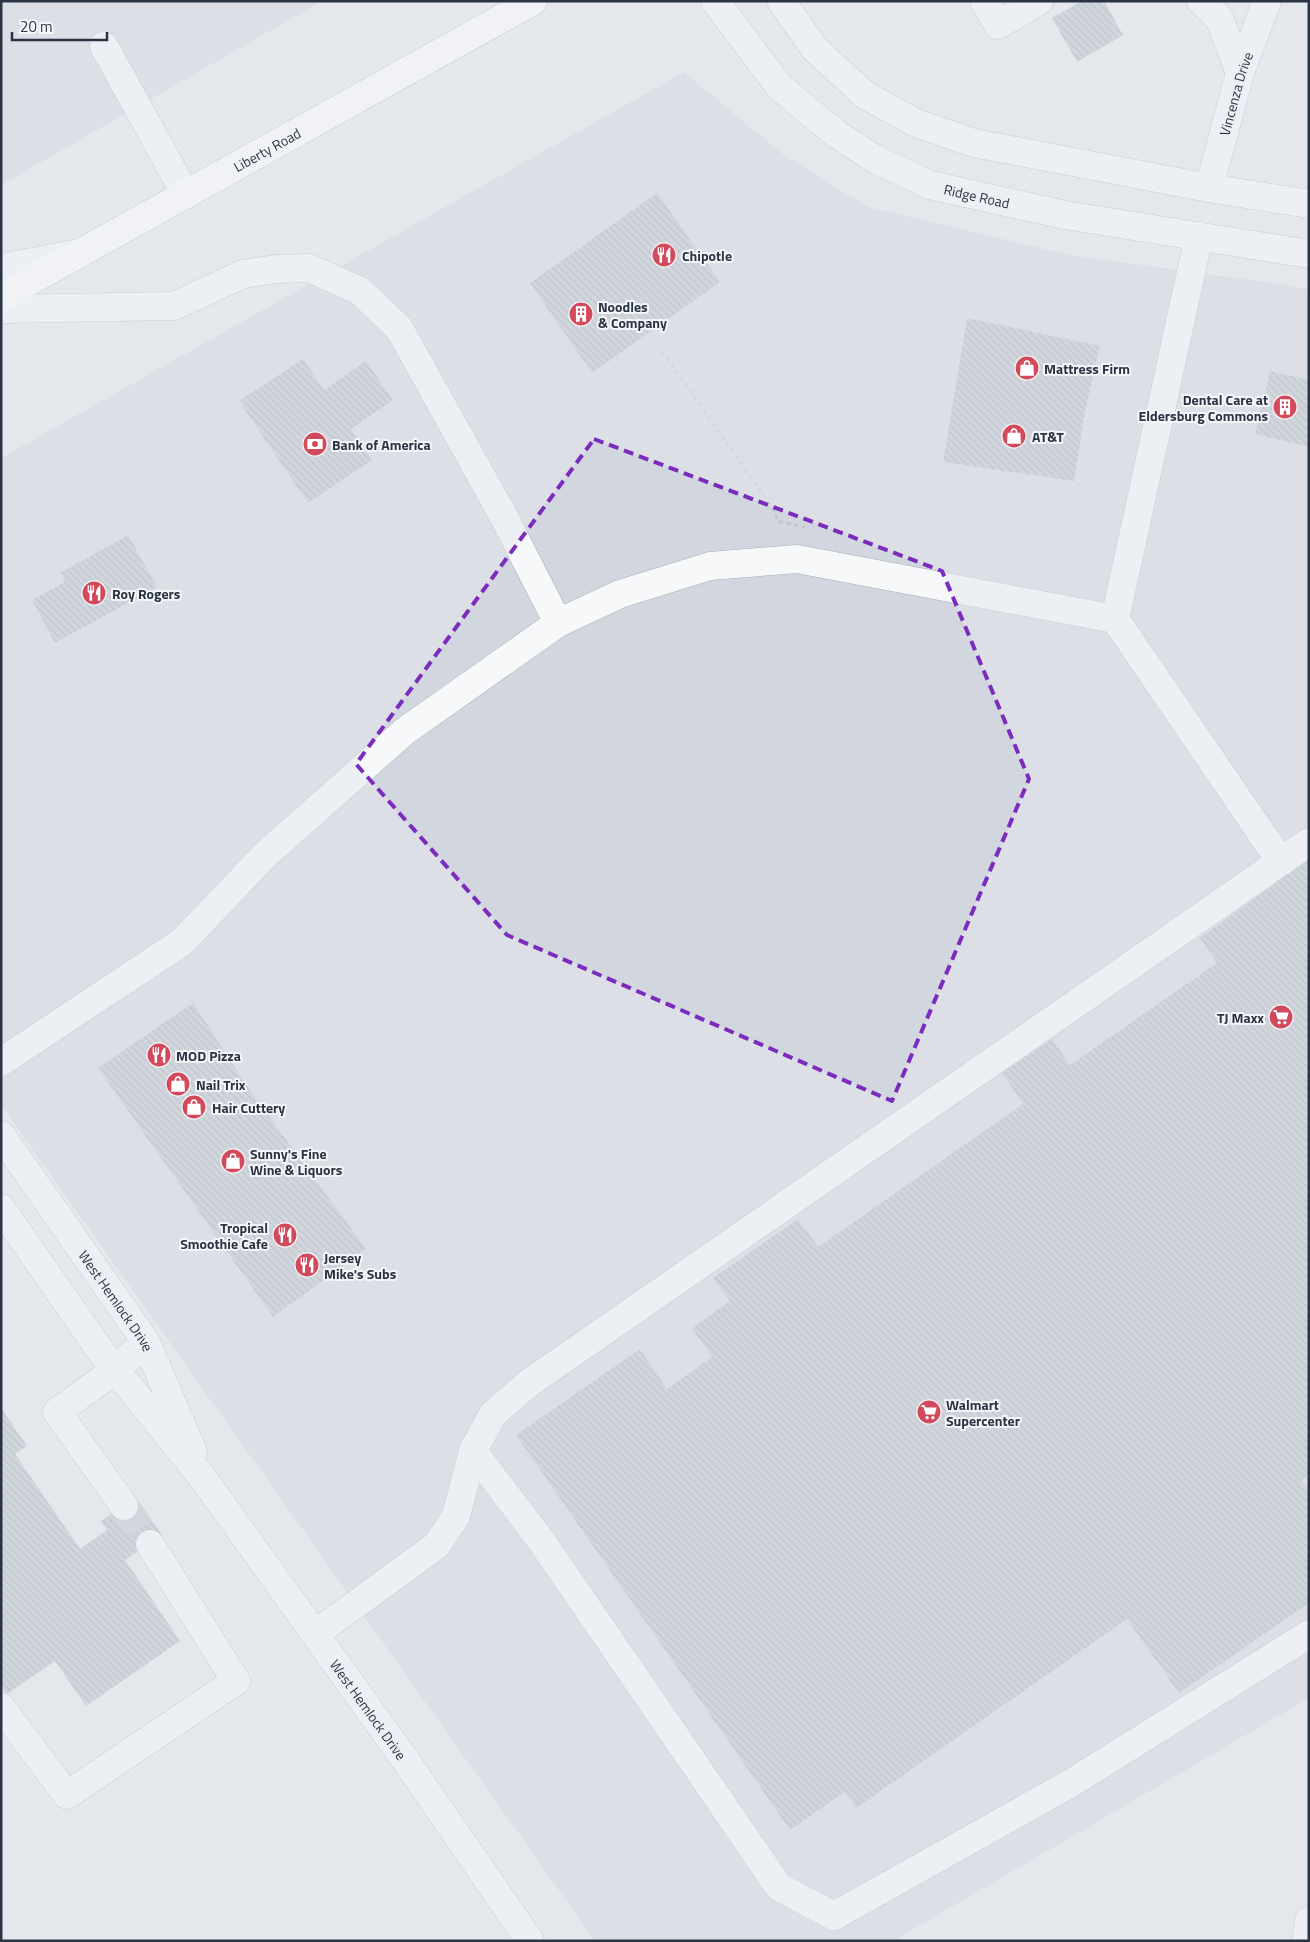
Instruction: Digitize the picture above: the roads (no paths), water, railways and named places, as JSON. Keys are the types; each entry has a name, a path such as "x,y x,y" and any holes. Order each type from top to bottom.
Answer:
{"main road":[{"name":"Liberty Road","path":"1,298 533,1"}],"street":[{"name":"Ridge Road","path":"715,1 780,86 838,136 875,159 930,185 1065,215 1309,254"},
{"path":"781,1 814,49 865,95 916,123 974,143 1209,188 1309,204"},
{"path":"984,1 998,24 1039,1"},
{"path":"1201,1 1219,18 1240,73"},
{"name":"Vincenza Drive","path":"1209,188 1240,73 1267,1"},
{"path":"104,46 186,195"},
{"path":"1115,619 1199,236"},
{"path":"1,268 83,252"},
{"path":"1,308 174,306 243,274 276,268 310,268 360,291 398,328 504,517 558,623"},
{"path":"1,1062 182,942 266,854 405,731 558,623 620,594 710,566 797,558 1115,619 1281,862"},
{"path":"315,1634 437,1545 456,1516 473,1451 493,1414 529,1383 1309,842"},
{"name":"West Hemlock Drive","path":"1,1135 146,1342 206,1481"},
{"name":"West Hemlock Drive","path":"1,1208 102,1354 206,1481 406,1762 530,1941"},
{"path":"124,1506 57,1412 115,1370 146,1342"},
{"path":"473,1451 542,1542 779,1887 834,1916 1071,1783 1309,1634"},
{"path":"1,1707 66,1795 236,1681 150,1544"},
{"path":"1306,1941 1309,1920"}],"tunnel":[{"path":"124,1506 150,1544"}],"place":[{"name":"Chipotle","path":"664,255"},
{"name":"Noodles & Company","path":"581,314"},
{"name":"Mattress Firm","path":"1027,368"},
{"name":"Dental Care at Eldersburg Commons","path":"1285,407"},
{"name":"AT&T","path":"1014,436"},
{"name":"Bank of America","path":"315,444"},
{"name":"Roy Rogers","path":"94,593"},
{"name":"TJ Maxx","path":"1281,1017"},
{"name":"MOD Pizza","path":"159,1055"},
{"name":"Nail Trix","path":"178,1084"},
{"name":"Hair Cuttery","path":"194,1107"},
{"name":"Sunny's Fine Wine & Liquors","path":"233,1161"},
{"name":"Tropical Smoothie Cafe","path":"285,1235"},
{"name":"Jersey Mike's Subs","path":"307,1265"},
{"name":"Walmart Supercenter","path":"929,1412"}]}
